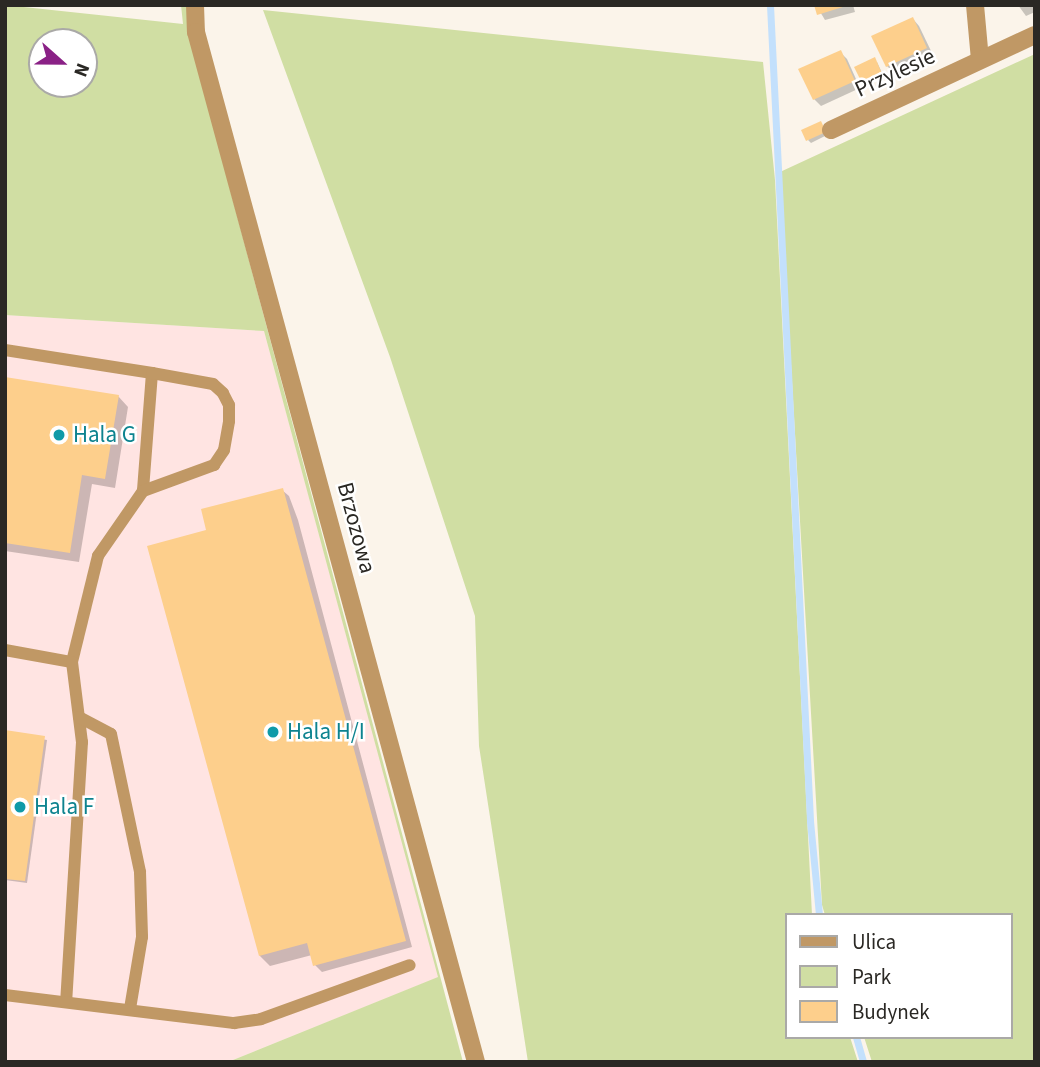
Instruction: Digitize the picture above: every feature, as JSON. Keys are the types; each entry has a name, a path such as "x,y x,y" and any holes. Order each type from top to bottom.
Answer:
{"street":[{"name":"Brzozowa","path":"195,5 196,32 476,1062"},
{"path":"975,5 980,60"},
{"name":"Przylesie","path":"831,130 1035,35"}],"lane":[{"path":"5,350 213,384 223,393 229,405 229,421 224,450 214,465 143,491"},
{"path":"66,1001 82,741 72,662 98,556 143,491 152,373"},
{"path":"5,650 72,662"},
{"path":"79,717 111,734 140,872 142,937 130,1009"},
{"path":"5,995 234,1023 261,1019 410,965"}],"shaded area":[{"path":"5,315 264,331 439,977 228,1062 5,1062"}],"green space":[{"path":"5,5 183,24 181,5 188,5 190,30 231,193 463,1062 228,1062 438,977 264,331 5,315"},
{"path":"263,10 763,62 775,180 812,913 785,913 785,1039 851,1039 858,1062 528,1062 479,746 475,616 390,357"},
{"path":"1035,54 1035,1062 872,1062 865,1039 1012,1039 1012,913 824,913 822,905 780,172"}],"building":[{"path":"814,5 846,5 846,6 817,15"},
{"path":"913,17 927,48 886,67 871,36"},
{"path":"841,50 855,81 813,100 798,69"},
{"path":"875,57 882,74 862,83 854,67"},
{"path":"821,121 826,132 806,141 801,130"},
{"name":"Hala G","path":"5,377 119,395 105,479 82,475 70,553 5,543"},
{"name":"Hala H/I","path":"283,488 406,941 313,966 307,943 259,956 147,546 206,530 201,509"},
{"name":"Hala F","path":"5,730 45,736 25,881 5,879"}],"waterway":[{"path":"770,5 810,821 819,913"},
{"path":"857,1039 863,1062"}],"place":[{"name":"Hala G","path":"59,435"},
{"name":"Hala H/I","path":"273,732"},
{"name":"Hala F","path":"20,807"}]}
